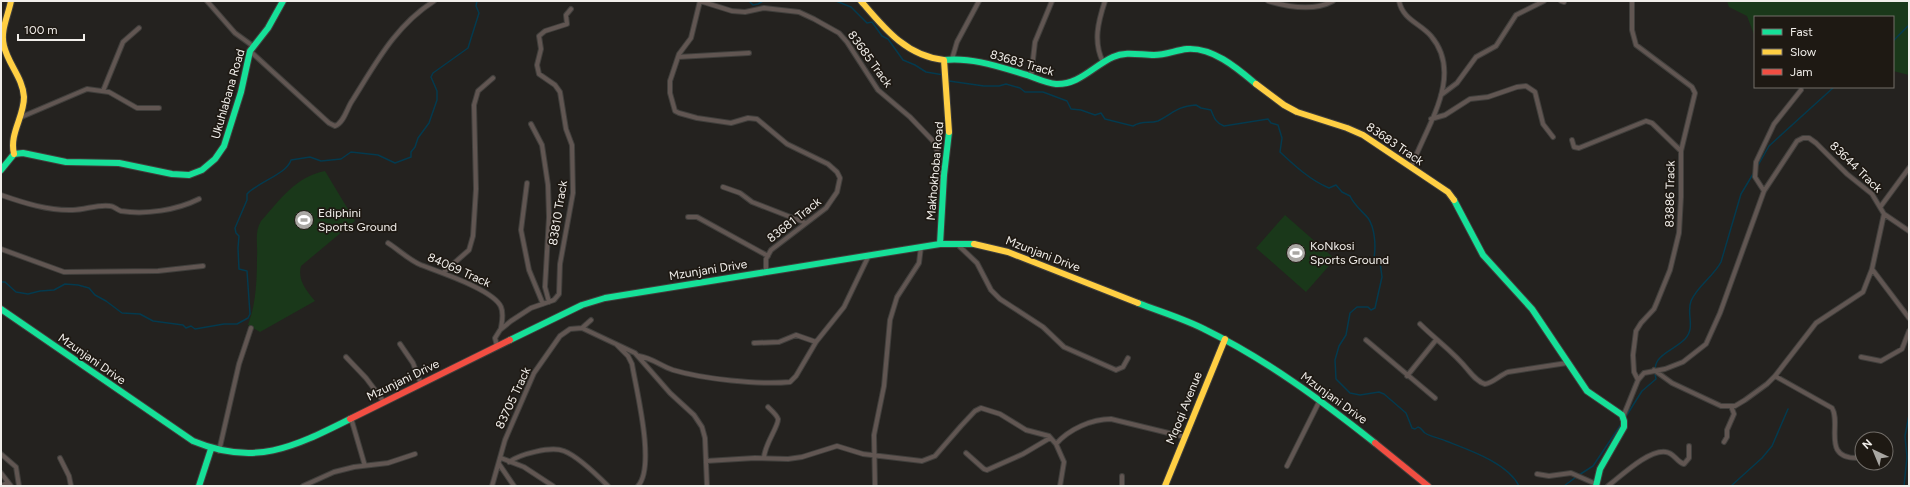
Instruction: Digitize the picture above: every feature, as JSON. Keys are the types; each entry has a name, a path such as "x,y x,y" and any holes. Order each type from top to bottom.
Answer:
{"street":[{"path":"1,170 14,154 12,145 23,105 24,93 18,73 7,54 3,42 4,27 11,1"},
{"path":"207,1 235,33 329,123 335,126 341,122 347,108 389,42 411,18 434,1"},
{"name":"Ukuhlabana Road","path":"14,154 23,153 60,162 119,163 172,174 190,175 202,170 220,152 227,140 252,48 268,28 283,1"},
{"name":"83681 Track","path":"700,1 691,38 678,57 670,84 673,104 679,113 697,118 733,123 748,118 755,118 768,127 787,144 820,160 837,172 840,178 840,184 835,197 826,208 779,243 768,256 766,272"},
{"name":"83685 Track","path":"700,1 732,11 745,12 764,8 798,12 814,19 839,34 847,42 878,90 910,117 933,141 938,153 940,189 943,198"},
{"path":"861,1 883,27 902,43 924,56 936,60 944,60"},
{"path":"952,59 957,42 979,1"},
{"path":"1031,77 1034,42 1052,1"},
{"path":"1103,62 1098,51 1097,38 1105,1"},
{"path":"1268,1 1305,7 1320,6 1333,1"},
{"path":"1399,1 1404,14 1428,32 1440,48 1445,65 1441,95 1411,168"},
{"path":"1441,95 1457,83 1476,57 1496,46 1504,36 1508,25 1516,15 1544,1"},
{"name":"83886 Track","path":"1632,1 1633,37 1640,49 1692,88 1695,92 1681,151 1681,197 1678,233 1670,270 1654,310 1641,323 1636,331 1633,355 1634,372 1638,380"},
{"name":"83810 Track","path":"549,302 556,298 559,294 560,264 573,197 574,161 572,145 566,129 560,92 555,85 541,76 537,70 537,62 541,49 539,38 545,31 567,24 566,15 571,9"},
{"path":"103,91 123,42 139,28"},
{"name":"83683 Track","path":"944,60 952,59 990,64 1045,82 1060,85 1089,73 1103,62 1122,54 1157,55 1185,49 1200,50 1216,57 1296,111 1358,132 1436,183 1452,196 1483,255 1527,303 1567,363 1593,397 1609,405 1623,417"},
{"path":"678,57 749,53"},
{"name":"Makhokhoba Road","path":"940,244 950,125 944,60"},
{"path":"444,272 466,254 471,245 476,214 474,105 478,91 493,78"},
{"path":"1431,119 1446,115 1470,99 1488,97 1517,87 1526,86 1533,89 1535,92 1543,124 1553,138"},
{"path":"19,118 87,89 109,92 137,108 159,108"},
{"path":"1764,191 1754,173 1756,162 1774,124 1801,90"},
{"path":"1572,140 1574,147 1579,148 1646,121 1652,123 1681,151"},
{"path":"497,346 495,338 501,329 524,312 549,302 545,287 549,217 548,185 542,145 531,124"},
{"name":"83644 Track","path":"1638,380 1644,373 1670,368 1683,362 1706,344 1720,313 1764,191 1797,141 1806,137 1816,142 1847,174 1872,194 1881,206 1884,214"},
{"path":"1881,206 1891,195 1909,168"},
{"path":"527,183 521,230 529,270 543,304"},
{"path":"723,187 740,193 752,202 806,223"},
{"path":"1,195 38,207 61,210 109,206 121,211 139,211 183,206 199,199"},
{"path":"1654,370 1667,381 1721,406 1731,406 1745,400 1776,376 1816,324 1863,292 1872,269 1884,214 1909,231"},
{"path":"688,216 697,217 768,256"},
{"name":"84069 Track","path":"388,243 411,260 444,272 496,299 503,314 501,329"},
{"path":"957,243 977,263 994,294 1043,327 1064,347 1116,370 1123,367 1128,358"},
{"name":"Mzunjani Drive","path":"1,309 186,437 211,449 219,451 243,454 260,454 294,446 574,308 599,300 940,244 957,243 984,245 1008,252 1192,323 1225,339 1320,400 1428,486"},
{"path":"875,486 875,428 883,394 888,330 891,314 899,293 919,262 921,247"},
{"path":"1,249 64,272 158,271 203,266"},
{"path":"639,356 649,358 673,370 700,376 755,381 790,382 796,376 816,342 844,307 869,255"},
{"path":"1872,269 1909,318"},
{"name":"83705 Track","path":"492,486 505,440 534,374 560,336 570,329 582,328 590,320"},
{"path":"1420,324 1436,340 1450,350 1476,379 1485,384 1488,384 1500,375 1508,372 1567,363"},
{"path":"219,451 239,364 251,328"},
{"path":"582,328 631,350 639,356 665,387 700,422 705,438 707,486"},
{"path":"1861,357 1881,361 1902,349 1909,332"},
{"path":"754,343 778,342 796,335 816,342"},
{"name":"Mqoqi Avenue","path":"1164,486 1225,339"},
{"path":"1366,340 1435,398"},
{"path":"1407,376 1436,340"},
{"path":"400,344 413,364 421,384"},
{"path":"616,344 628,356 632,364 644,432 643,476 638,486"},
{"path":"346,357 366,378 384,402"},
{"path":"1776,376 1832,408 1834,412 1834,438 1838,450 1846,456 1854,458"},
{"path":"1537,474 1548,476 1571,473 1596,485 1600,469 1624,427 1625,422 1623,417 1638,380"},
{"path":"1286,466 1320,400"},
{"path":"1724,442 1727,437 1727,430 1734,414 1731,406"},
{"path":"764,458 766,446 778,423 776,417 768,407"},
{"path":"706,461 802,457 837,446 863,454 914,462 935,456 975,411 981,408 1000,414 1026,430 1050,438 1056,444 1064,462 1060,486"},
{"path":"351,418 365,466"},
{"path":"1056,444 1066,434 1074,429 1107,419 1120,420 1185,437"},
{"path":"966,453 987,470 1023,454 1050,438"},
{"path":"1608,486 1632,466 1660,452 1670,453 1684,464 1689,458 1689,446"},
{"path":"200,486 211,449"},
{"path":"509,462 533,453 551,450 564,451 608,486"},
{"path":"1,454 16,467 19,486"},
{"path":"303,486 334,472 388,463 415,454"},
{"path":"60,458 69,476 71,486"},
{"path":"500,458 524,467 553,486"},
{"path":"499,464 514,486"},
{"path":"1,474 11,486"},
{"path":"1122,476 1122,486"},
{"path":"2,486 8,482"}],"green space":[{"path":"1727,1 1909,1 1909,75 1894,71 1894,16 1754,16 1754,34 1747,16 1729,7"},
{"path":"325,171 355,221 301,266 300,276 302,281 315,301 260,332 248,325 256,292 257,234 259,225 289,190 305,178"},
{"name":"KoNkosi Sports Ground","path":"1285,215 1335,259 1306,292 1256,248"}],"waterway":[{"path":"1,282 5,282 16,292 28,294 54,290 65,284 78,285 89,288 95,295 122,313 140,314 153,321 183,325 186,328 191,326 195,329 224,324 237,324 248,318 250,314 247,271 239,269 239,236 236,233 235,228 247,200 247,194 284,170 291,160 310,157 321,161 341,159 351,152 378,155 395,163 411,157 411,152 415,147 418,138 429,123 437,100 437,91 431,77 433,73 468,48 479,13 476,6 477,1"},
{"path":"749,1 753,5 763,1"},
{"path":"836,1 851,7 867,23 872,22 882,36 888,39 903,60 926,72 944,75"},
{"path":"1894,40 1909,25"},
{"path":"949,81 984,86 999,86 1006,84 1020,88 1025,92 1043,92 1067,101 1071,109 1081,110 1095,115 1101,113 1105,119 1133,126 1140,123 1158,121 1183,107 1196,105 1201,108 1211,110 1216,120 1224,126 1268,119 1271,123 1278,125 1282,138 1280,152 1315,181 1329,188 1336,185 1342,192 1350,196 1368,218 1374,232 1374,258 1380,262 1382,277 1375,308 1371,310 1368,307 1357,307 1350,313 1346,335 1339,346 1335,360 1336,379 1350,393 1360,395 1379,392 1384,394 1406,413 1412,428 1415,429 1419,427 1427,434 1487,458 1506,471 1514,478 1519,486"},
{"path":"1757,167 1769,146 1833,88"},
{"path":"1625,418 1642,391 1656,379 1656,364 1659,359 1685,339 1688,334 1690,330 1691,301 1697,291 1721,262 1741,194 1753,174"},
{"path":"1909,395 1909,415"},
{"path":"1731,486 1762,458 1772,446 1788,409"},
{"path":"1904,486 1907,457 1905,436 1909,415"},
{"path":"1579,475 1593,466 1622,423"},
{"path":"1564,486 1576,477"}],"traffic: fast":[{"path":"1,170 14,154 23,153 66,162 119,163 172,174 189,175 202,170 215,159 224,146 241,92 250,51 268,28 283,1"},
{"path":"944,60 954,59 986,63 1045,82 1056,84 1079,78 1118,55 1158,55 1187,49 1197,49 1216,55 1256,84"},
{"path":"940,244 944,175 949,132"},
{"path":"1454,200 1483,255 1532,309 1587,391 1622,415 1624,427 1600,469 1596,486"},
{"path":"510,340 582,305 605,298 940,244 974,244"},
{"path":"1138,303 1198,326 1251,354 1294,382 1375,443"},
{"path":"1,309 193,441 215,449 255,453 274,450 311,438 350,419"},
{"path":"199,486 211,449"}],"traffic: slow":[{"path":"11,1 4,29 3,40 6,53 21,84 24,97 22,112 13,139 14,154"},
{"path":"861,1 878,21 907,47 918,53 944,60 949,132"},
{"path":"1256,84 1284,105 1297,112 1347,128 1363,135 1448,192 1454,200"},
{"path":"974,244 1008,252 1138,303"},
{"path":"1165,486 1225,339"}],"traffic: jam":[{"path":"350,419 510,340"},
{"path":"1375,443 1428,486"}],"place":[{"name":"Ediphini Sports Ground","path":"304,220"},
{"name":"KoNkosi Sports Ground","path":"1296,253"}]}
